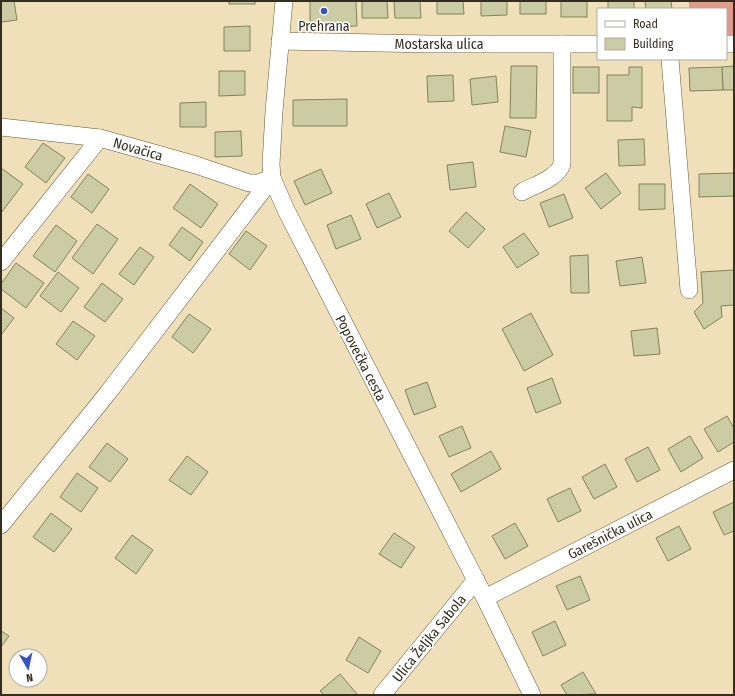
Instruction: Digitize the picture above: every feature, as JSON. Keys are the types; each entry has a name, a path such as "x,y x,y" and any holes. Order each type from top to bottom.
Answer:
{"street":[{"name":"Popovečka cesta","path":"284,1 271,164 272,178 286,210 476,580 532,695"},
{"name":"Mostarska ulica","path":"280,41 431,44 597,44"},
{"path":"522,192 554,176 560,170 562,164 562,44"},
{"path":"670,60 689,290"},
{"name":"Novačica","path":"1,127 100,138 196,165 249,183 259,183 272,178"},
{"path":"1,262 100,138"},
{"path":"1,525 107,394 272,178"},
{"name":"Garešnička ulica","path":"485,598 734,470"},
{"name":"Ulica Željka Sabola","path":"382,695 476,580"}],"shaded area":[{"path":"689,1 734,1 734,38 727,38 727,8 689,8"}],"building":[{"path":"1,1 14,1 17,20 1,22"},
{"path":"229,1 255,1 255,4 229,4"},
{"path":"310,1 356,1 357,26 310,27"},
{"path":"362,1 387,1 388,18 362,18"},
{"path":"394,1 420,1 421,18 395,18"},
{"path":"437,1 463,1 464,14 437,14"},
{"path":"481,1 507,1 507,15 481,16"},
{"path":"520,1 546,1 546,14 520,14"},
{"path":"561,1 587,1 587,17 561,17"},
{"path":"608,1 634,1 634,8 608,8"},
{"path":"645,1 671,1 672,8 646,8"},
{"path":"250,26 250,51 224,51 224,27"},
{"path":"511,66 537,66 536,118 510,118"},
{"path":"734,66 734,90 723,90 722,67"},
{"path":"573,67 599,67 599,93 573,93"},
{"path":"629,67 642,67 642,108 632,107 632,121 607,121 607,75 629,75"},
{"path":"722,67 723,90 690,91 689,68"},
{"path":"219,71 245,71 245,95 219,96"},
{"path":"453,75 454,101 428,102 427,76"},
{"path":"496,76 498,102 472,105 470,79"},
{"path":"347,99 347,126 293,126 293,100"},
{"path":"206,102 206,127 180,127 180,103"},
{"path":"505,126 531,131 526,157 500,152"},
{"path":"241,131 242,156 215,157 215,132"},
{"path":"644,139 645,165 619,166 618,140"},
{"path":"43,143 65,158 46,183 25,167"},
{"path":"473,162 476,187 450,190 447,165"},
{"path":"1,168 23,184 1,213"},
{"path":"321,169 332,193 305,205 294,181"},
{"path":"606,173 621,193 601,209 585,188"},
{"path":"734,173 734,196 699,197 699,174"},
{"path":"88,174 109,189 92,213 71,197"},
{"path":"190,184 218,204 201,228 173,208"},
{"path":"639,184 665,184 665,209 639,210"},
{"path":"389,193 401,217 377,228 366,204"},
{"path":"564,194 573,218 549,227 540,203"},
{"path":"466,212 485,229 468,248 449,231"},
{"path":"351,215 361,239 336,249 327,225"},
{"path":"97,224 118,239 93,274 72,258"},
{"path":"56,225 77,241 55,272 33,256"},
{"path":"182,227 203,242 190,261 169,245"},
{"path":"246,231 267,246 250,270 229,254"},
{"path":"524,233 539,254 517,268 503,247"},
{"path":"140,247 154,257 134,285 119,274"},
{"path":"588,255 589,293 571,293 570,256"},
{"path":"642,257 646,283 620,286 616,261"},
{"path":"16,263 44,283 26,308 1,289 1,284"},
{"path":"734,270 734,305 721,306 722,317 704,329 694,312 703,303 701,272"},
{"path":"58,272 79,288 61,312 40,296"},
{"path":"102,283 123,299 105,322 84,307"},
{"path":"1,308 14,318 1,335"},
{"path":"531,313 553,355 524,371 502,329"},
{"path":"189,314 211,329 193,353 172,337"},
{"path":"73,321 95,336 77,360 56,344"},
{"path":"657,328 660,354 634,356 631,331"},
{"path":"552,378 561,403 536,413 527,388"},
{"path":"427,382 436,407 414,415 405,390"},
{"path":"727,416 734,428 734,442 718,452 704,429"},
{"path":"462,426 471,448 449,457 439,436"},
{"path":"690,436 703,458 681,472 668,449"},
{"path":"107,443 128,459 110,482 89,467"},
{"path":"648,447 660,470 637,482 625,459"},
{"path":"491,451 501,469 461,492 451,474"},
{"path":"187,456 208,472 191,495 169,480"},
{"path":"605,464 617,487 594,499 582,477"},
{"path":"77,473 98,488 81,512 60,497"},
{"path":"570,488 581,511 558,522 547,499"},
{"path":"734,502 734,531 724,535 713,512"},
{"path":"51,513 72,529 54,552 33,537"},
{"path":"515,523 528,546 505,559 492,536"},
{"path":"679,526 691,549 668,561 656,538"},
{"path":"394,533 415,547 401,568 379,554"},
{"path":"132,535 153,550 136,574 115,558"},
{"path":"580,576 590,600 567,610 556,586"},
{"path":"555,621 566,645 543,656 532,632"},
{"path":"1,631 9,636 1,647"},
{"path":"359,637 381,651 368,673 346,660"},
{"path":"583,672 596,694 567,695 561,685"},
{"path":"340,674 357,694 324,695 320,691"}],"place":[{"name":"Prehrana","path":"324,11"}]}
